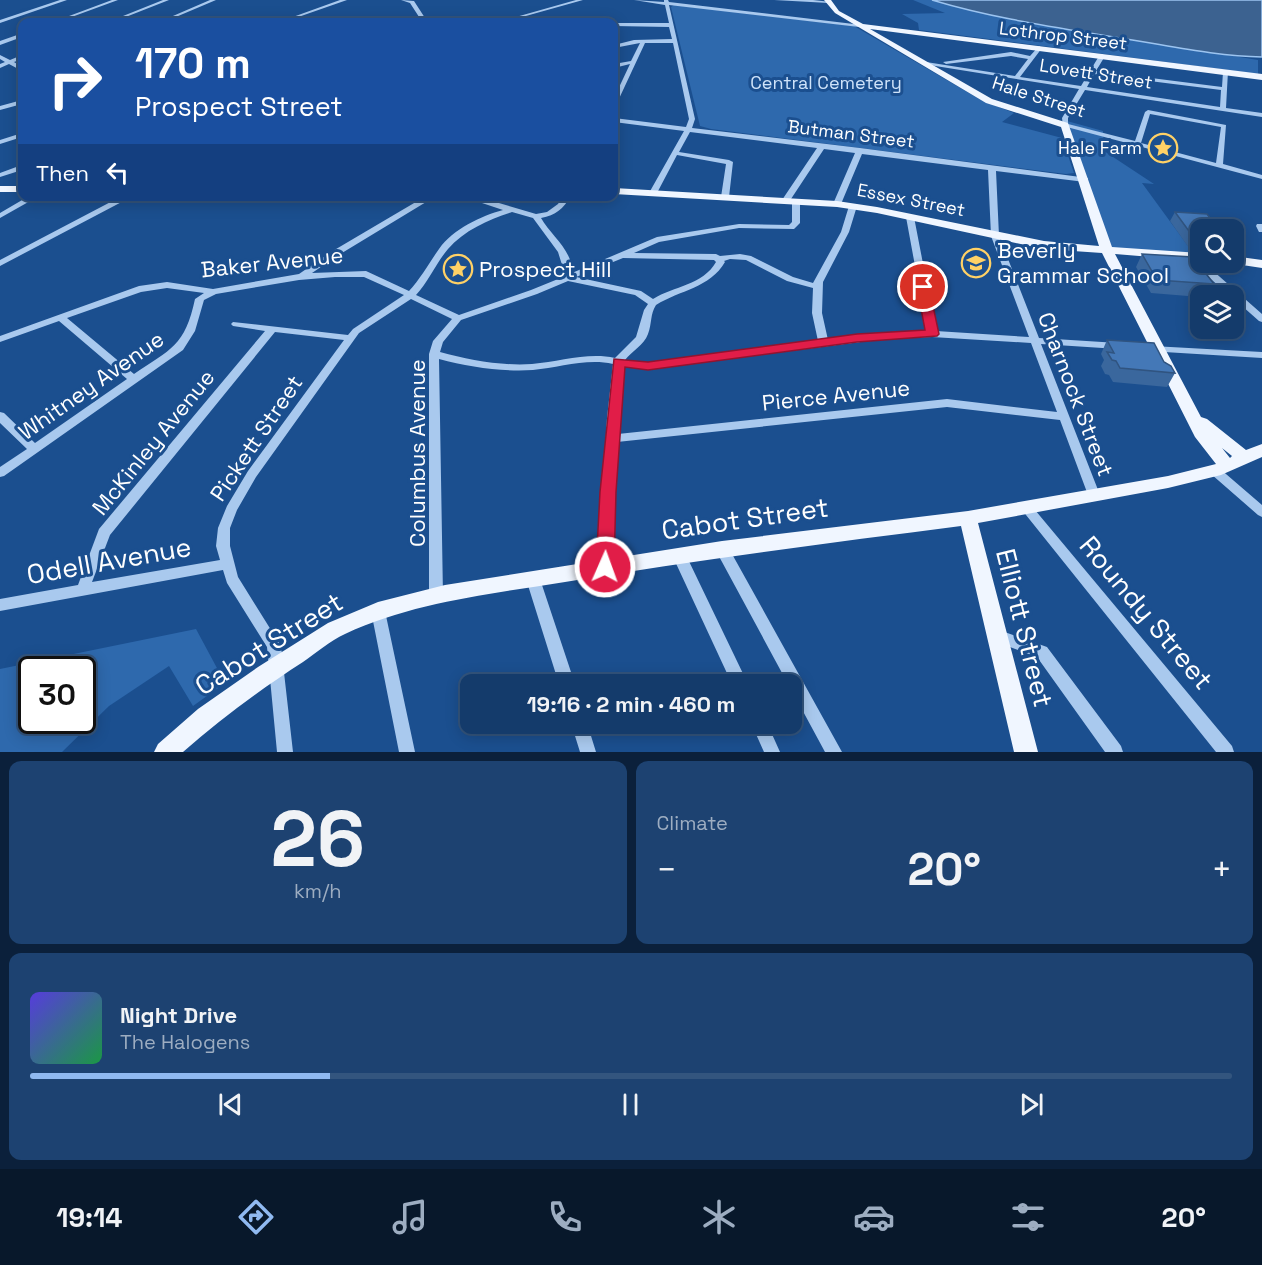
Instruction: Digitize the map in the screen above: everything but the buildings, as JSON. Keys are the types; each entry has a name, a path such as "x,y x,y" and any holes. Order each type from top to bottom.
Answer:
{"main road":[{"name":"Hale Street","path":"828,1 837,12 996,104 1065,125"},
{"name":"Lothrop Street","path":"859,25 1262,77"},
{"path":"1065,125 1107,250 1221,468"},
{"path":"0,189 18,189"},
{"name":"Essex Street","path":"618,191 837,204 1044,245 1190,257"},
{"path":"1244,262 1262,264"},
{"path":"1194,416 1245,458"},
{"name":"Cabot Street","path":"166,752 206,717 335,629 378,611 436,596 605,567 722,549 968,518 1168,482 1221,468 1262,450"},
{"name":"Elliott Street","path":"968,518 1026,752"}],"street":[{"path":"0,22 65,0"},
{"path":"66,18 116,0"},
{"path":"120,18 167,0"},
{"path":"171,18 214,0"},
{"path":"293,18 345,0"},
{"path":"403,0 412,2 422,18"},
{"path":"515,18 581,0"},
{"path":"636,0 859,25"},
{"path":"776,0 828,1"},
{"path":"653,193 692,119 666,2"},
{"path":"618,25 671,25"},
{"path":"0,43 18,36"},
{"path":"618,45 675,41"},
{"path":"618,94 643,42"},
{"path":"1017,78 1039,48"},
{"path":"929,64 1011,54 1032,58"},
{"path":"1065,125 1065,118 1102,56"},
{"path":"0,57 18,67"},
{"path":"0,66 18,59"},
{"path":"618,65 633,62"},
{"name":"Lovett Street","path":"929,64 1262,115"},
{"path":"1094,72 1225,89"},
{"path":"1223,109 1227,72"},
{"path":"0,108 18,103"},
{"path":"1137,145 1148,112 1224,126 1219,166"},
{"name":"Butman Street","path":"618,120 1084,180"},
{"name":"Hale Street","path":"1065,125 1262,177"},
{"path":"0,142 18,136"},
{"path":"458,318 519,298 618,255 670,236 739,226 791,227 796,223 791,201 822,146"},
{"path":"837,204 860,150"},
{"path":"675,153 729,162 725,197"},
{"name":"Charnock Street","path":"992,168 995,236 1094,495"},
{"path":"0,175 18,169"},
{"path":"0,216 26,201"},
{"path":"0,263 119,201"},
{"path":"299,277 424,201"},
{"path":"482,201 536,216 556,210 563,201"},
{"path":"823,342 817,313 821,273 845,232 853,206"},
{"path":"412,294 422,283 444,248 455,237 490,216 512,210"},
{"path":"536,216 545,233 565,254 567,278"},
{"path":"910,217 932,334"},
{"path":"618,255 720,259 741,255 791,279 818,287"},
{"path":"605,567 618,362 621,356 639,341 649,310 654,303 694,285 716,271 720,265 720,259"},
{"path":"1212,273 1262,319"},
{"name":"Baker Avenue","path":"0,339 153,285 213,292 299,277 335,274 366,274 412,294 458,318"},
{"path":"567,278 638,293 654,303"},
{"name":"Whitney Avenue","path":"0,473 179,348 187,339 193,326 200,299 213,292"},
{"name":"Pickett Street","path":"285,752 274,646 232,579 223,546 224,528 238,495 350,338 367,322 412,294"},
{"path":"60,317 135,380"},
{"name":"Columbus Avenue","path":"436,596 434,354 438,341 458,318"},
{"path":"236,324 350,338"},
{"name":"McKinley Avenue","path":"83,590 104,533 271,330"},
{"path":"434,354 500,367 534,366 596,358 648,366 874,336 932,334 1124,346"},
{"path":"1136,347 1262,356"},
{"name":"Pierce Avenue","path":"612,438 947,403 1064,417"},
{"path":"0,416 34,449"},
{"path":"1221,468 1262,512"},
{"name":"Roundy Street","path":"1026,507 1226,752"},
{"path":"722,549 834,752"},
{"path":"680,557 735,674"},
{"name":"Odell Avenue","path":"0,605 227,564"},
{"path":"533,579 564,674"},
{"path":"378,611 407,752"},
{"path":"996,635 1041,652 1116,752"},
{"path":"582,734 588,752"},
{"path":"764,734 772,752"}],"green space":[{"path":"913,0 932,0 1023,22 1258,60 1258,74 919,30 918,23 902,14 945,13"},
{"name":"Central Cemetery","path":"674,5 854,26 981,100 1014,113 1002,122 1062,138 1074,173 1066,174 700,126 671,7"},
{"path":"1067,121 1103,131 1104,151 1154,184 1142,183 1190,249 1190,256 1106,248"},
{"path":"196,629 225,683 193,706 169,666 109,706 96,719 96,656 64,656"},
{"path":"18,665 18,734 80,734 62,752 0,752 0,669"}],"shaded area":[{"path":"932,0 1262,0 1262,57 1211,53 1053,27 980,13"}],"place":[{"name":"Hale Farm","path":"1163,148"},
{"name":"Beverly Grammar School","path":"976,263"},
{"name":"Prospect Hill","path":"458,269"}],"route":[{"path":"605,567 618,362 648,366 857,338 932,334 923,287"}]}
